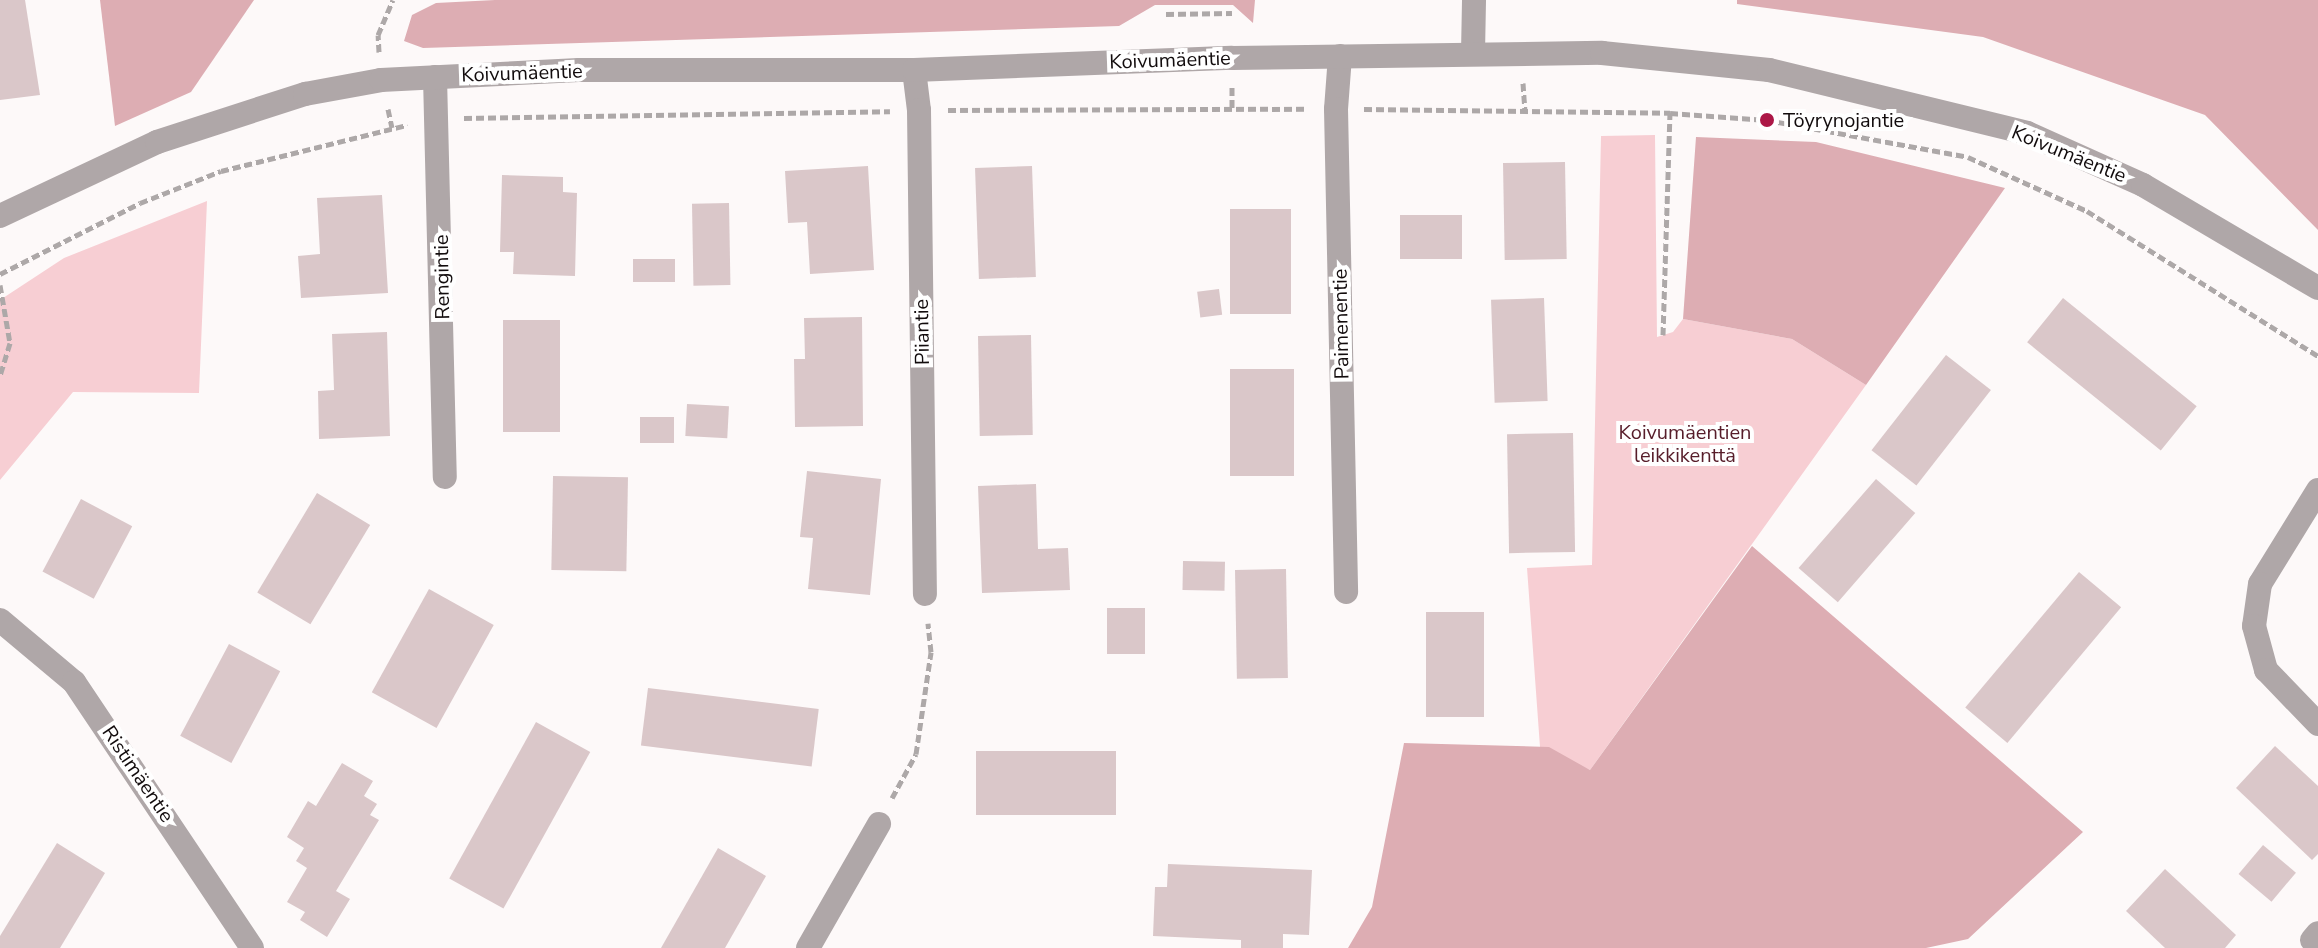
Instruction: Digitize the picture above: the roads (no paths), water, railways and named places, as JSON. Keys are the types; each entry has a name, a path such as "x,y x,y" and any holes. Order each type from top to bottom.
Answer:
{"street":[{"path":"1473,53 1474,0"},
{"name":"Koivumäentie","path":"0,216 157,142 305,94 435,77 579,70 914,70 1340,56 1602,53 1769,70 2027,133 2143,185 2318,288"},
{"name":"Paimenentie","path":"1340,56 1336,109 1346,592"},
{"name":"Piiantie","path":"914,70 919,110 925,594"},
{"name":"Rengintie","path":"435,77 439,118 445,477"},
{"path":"2318,490 2260,584 2254,626 2266,670 2318,724"},
{"name":"Ristimäentie","path":"0,620 74,682 252,948"},
{"path":"808,948 879,824"}],"place":[{"name":"Töyrynojantie","path":"1767,120"}],"park label":[{"name":"Koivumäentien leikkikenttä","path":"1685,444"}]}
